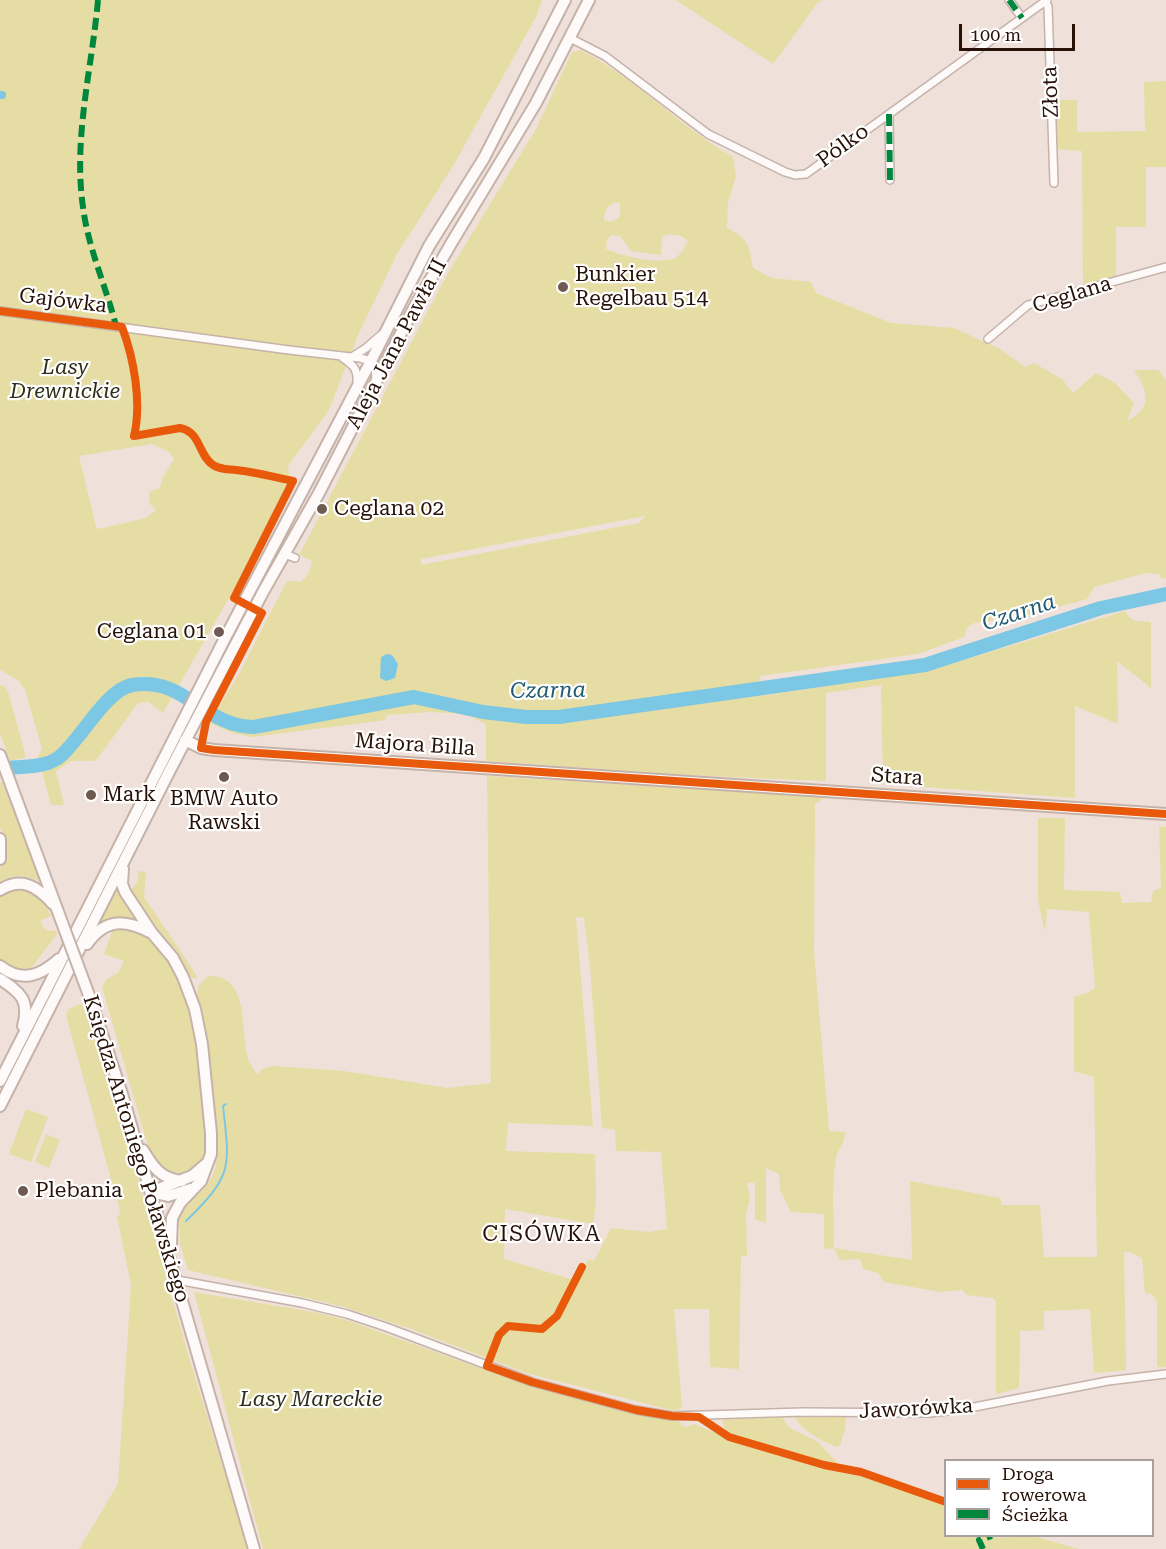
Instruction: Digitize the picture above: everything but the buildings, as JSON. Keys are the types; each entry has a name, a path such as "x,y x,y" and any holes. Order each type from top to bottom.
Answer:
{"main road":[{"name":"Aleja Jana Pawła II","path":"205,690 429,246 484,158 565,0"},
{"name":"Aleja Jana Pawła II","path":"205,690 290,556 425,288 536,104 589,0"},
{"path":"0,1081 64,951 205,690"},
{"path":"0,1106 185,740 193,714"},
{"name":"Majora Billa","path":"185,740 201,748 214,750 626,778"},
{"name":"Księdza Antoniego Poławskiego","path":"0,755 112,1059 254,1549"},
{"name":"Stara","path":"626,778 1166,814"},
{"path":"0,842 0,859"},
{"path":"125,860 122,884 152,933 178,968 195,1009 199,1026 212,1144 205,1174 180,1203 172,1218 171,1260"},
{"path":"0,890 15,884 28,884 42,891 57,909"},
{"path":"68,970 93,936 110,925 129,923 152,933"},
{"path":"0,966 13,974 29,977 49,967 64,951"},
{"path":"4,982 21,994 25,1005 25,1018 17,1047"},
{"path":"135,1136 155,1171 166,1178 182,1180"},
{"path":"151,1192 200,1171 209,1160"},
{"path":"151,1192 168,1196 195,1188"}],"street":[{"path":"1009,0 1022,18"},
{"name":"Pólko","path":"570,38 605,56 708,134 795,175 806,174 1046,1"},
{"name":"Złota","path":"1046,1 1054,183"},
{"path":"889,114 890,180"},
{"name":"Ceglana","path":"988,339 1028,305 1166,267"},
{"name":"Gajówka","path":"0,311 371,361"},
{"path":"352,357 388,328"},
{"path":"341,356 357,370 357,387"},
{"path":"371,361 376,372 375,384"},
{"name":"Jaworówka","path":"177,1280 303,1303 347,1314 532,1382 659,1414 699,1417 785,1412 930,1413 964,1409 1108,1381 1166,1374"}],"green space":[{"name":"Lasy Drewnickie","path":"0,0 542,0 536,17 453,166 397,254 359,333 329,410 288,466 290,482 249,563 163,713 149,702 138,703 97,759 71,761 56,771 64,805 51,805 38,756 42,749 25,690 18,680 0,670","holes":["152,444 169,452 174,459 162,479 160,488 149,492 150,504 156,510 146,518 99,529 96,527 79,456"]},
{"path":"676,0 824,0 818,2 773,64"},
{"path":"581,50 601,62 713,145 733,157 736,176 728,203 727,228 740,236 747,244 753,268 772,278 811,282 816,293 891,323 954,328 1000,349 1025,367 1034,363 1062,379 1073,393 1096,373 1115,383 1134,403 1127,421 1141,410 1146,398 1134,370 1158,370 1166,380 1166,578 1162,579 1159,574 1146,573 1094,587 1087,599 1030,615 974,623 967,628 964,637 918,654 760,676 761,696 931,670 1125,611 1132,619 1151,622 1151,688 1117,661 1118,724 1075,706 1075,798 883,784 881,685 826,693 826,781 705,776 486,761 486,724 466,714 430,712 387,715 385,720 253,737 235,734 209,723 239,674 287,581 301,582 309,573 312,561 299,555 448,273 536,129 572,52","holes":["617,202 620,204 620,216 613,221 604,220 607,209","668,234 682,236 688,241 677,257 661,261 631,257 606,249 607,240 611,235 620,236 631,251 661,255 662,237","645,516 639,523 421,565 421,559"]},
{"path":"1166,81 1166,167 1146,167 1146,227 1116,227 1116,277 1083,285 1082,151 1057,149 1057,100 1077,100 1077,132 1145,131 1144,82"},
{"path":"0,685 8,692 26,757 10,761 0,733"},
{"path":"487,776 826,797 815,804 814,951 829,1131 845,1132 834,1169 834,1248 824,1249 824,1214 791,1212 780,1190 779,1174 766,1168 766,1223 755,1219 755,1183 747,1183 750,1199 746,1215 747,1256 741,1256 739,1369 710,1367 709,1309 674,1309 682,1406 678,1410 671,1410 526,1373 411,1329 341,1306 188,1270 180,1244 180,1228 175,1225 177,1217 186,1204 208,1183 217,1158 207,1043 197,993 199,985 208,976 222,978 232,985 238,995 246,1050 257,1074 272,1066 344,1071 447,1088 491,1083","holes":["576,917 584,918 590,966 602,1128 615,1130 616,1151 661,1152 667,1229 649,1232 611,1228 594,1261 588,1259 580,1277 571,1279 504,1259 505,1209 593,1224 596,1202 595,1154 506,1151 508,1123 593,1126"]},
{"path":"0,782 2,782 42,882 21,876 0,882 0,869 4,858 0,827"},
{"path":"1038,818 1065,818 1064,890 1120,892 1122,903 1151,902 1153,891 1161,888 1159,826 1166,827 1166,1367 1157,1367 1157,1302 1152,1294 1145,1293 1142,1258 1131,1252 1124,1252 1126,1370 1094,1373 1090,1309 1044,1311 1044,1330 1020,1331 1019,1388 996,1394 996,1301 993,1298 967,1295 962,1290 941,1292 884,1282 878,1273 863,1269 860,1259 840,1260 834,1248 912,1260 910,1181 1000,1198 1002,1205 1040,1205 1044,1257 1097,1257 1094,1077 1074,1071 1074,997 1095,988 1089,912 1047,909 1045,932 1038,900"},
{"path":"139,871 146,872 144,897 195,973 197,977 195,979 191,977 130,891 137,882"},
{"path":"117,887 139,921 98,927 97,926"},
{"path":"22,888 37,895 43,901 51,916 40,921 46,930 56,930 57,934 30,970 14,969 0,960 0,896 11,889"},
{"path":"127,928 144,934 159,946 171,963 188,1006 197,1052 206,1122 206,1145 199,1164 182,1176 169,1175 151,1157 102,987 107,979 118,973 124,961 104,954 113,929"},
{"path":"82,1003 123,1126 190,1361 248,1549 79,1549 118,1484 131,1285 117,1216 121,1215 66,1015 69,1009"},
{"path":"26,1109 48,1117 31,1162 9,1154"},
{"path":"46,1134 60,1140 49,1168 35,1162"},
{"name":"Lasy Mareckie","path":"194,1292 319,1313 349,1321 538,1389 675,1420 687,1427 694,1424 723,1436 726,1432 722,1421 727,1419 783,1418 788,1427 818,1442 844,1470 944,1504 944,1537 1037,1537 1079,1549 263,1549"},
{"path":"807,1416 846,1416 840,1446 836,1447 813,1435 802,1427 795,1417 807,1418"}],"water":[{"path":"387,654 392,655 398,664 395,678 386,681 380,678 381,657"}],"waterway":[{"name":"Czarna","path":"0,769 37,766 52,762 66,751 112,696 132,685 150,684 166,688 181,694 221,719 237,725 254,727 414,697 483,712 526,717 559,717 925,665 1101,608 1166,594"},
{"path":"186,1221 213,1192 225,1170 227,1144 223,1106 226,1104"}],"marked path":[{"path":"98,0 84,103 80,155 81,181 85,222 116,326"},
{"path":"1009,0 1022,18"},
{"path":"889,114 890,180"},
{"path":"983,1549 979,1540 989,1537"}],"cycle path":[{"path":"0,311 122,327 136,381 137,410 134,436 180,428 192,434 204,456 216,467 293,481 234,598 262,613 206,722 201,748 1166,814"},
{"path":"582,1267 557,1316 542,1329 508,1326 499,1335 487,1366 532,1382 636,1410 672,1416 699,1417 729,1437 824,1465 861,1472 944,1501"}],"place":[{"name":"Bunkier Regelbau 514","path":"563,287"},
{"name":"Ceglana 02","path":"322,509"},
{"name":"Ceglana 01","path":"219,632"},
{"name":"BMW Auto Rawski","path":"224,777"},
{"name":"Mark","path":"91,795"},
{"name":"Plebania","path":"23,1191"}],"district":[{"name":"CISÓWKA","path":"542,1235"}]}
